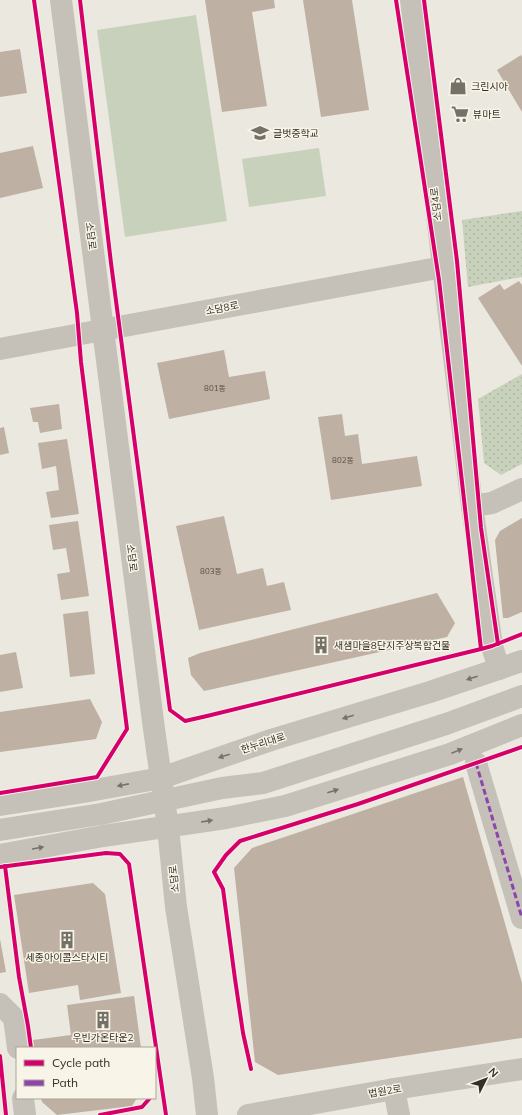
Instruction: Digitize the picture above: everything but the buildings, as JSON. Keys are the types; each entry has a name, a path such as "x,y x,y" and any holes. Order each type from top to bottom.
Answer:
{"street":[{"name":"소담로","path":"61,0 165,801 176,907 203,1078 207,1115"},
{"name":"소담4로","path":"411,0 472,506 492,646 499,669"},
{"name":"소담8로","path":"0,349 443,267"},
{"path":"472,506 492,503 522,489"},
{"name":"한누리대로","path":"0,805 91,791 161,778 271,740 430,692 522,661"},
{"path":"0,830 102,814 222,788 263,783 446,724 522,696"},
{"path":"0,854 102,836 226,818 285,806 450,754 522,725"},
{"path":"476,763 522,918"},
{"path":"0,1004 14,1018 18,1047"},
{"name":"법원2로","path":"248,1115 394,1089 522,1069"},
{"path":"394,1089 399,1115"},
{"path":"23,1099 25,1115"}],"green space":[{"path":"196,15 227,221 125,237 97,30"},
{"path":"319,148 326,196 249,207 242,159"},
{"path":"522,211 522,278 468,287 462,220"},
{"path":"522,374 522,464 501,475 484,463 478,399"}],"marked path":[{"path":"476,763 522,918"}],"cycle path":[{"path":"0,793 97,777 127,729 81,362 77,313 34,0"},
{"path":"80,0 111,263 170,710 185,721 481,649 522,634"},
{"path":"396,0 439,280 481,649"},
{"path":"424,0 457,261 481,528 498,644"},
{"path":"251,1069 243,1033 223,889 214,872 226,855 240,841 358,804 522,747"},
{"path":"0,867 106,853 120,854 129,864 156,1047"},
{"path":"5,866 19,977 31,1047"},
{"path":"156,1047 166,1115"},
{"path":"0,1056 6,1115"},
{"path":"100,1115 142,1107 149,1099"}],"place":[{"name":"크린시아","path":"458,86"},
{"name":"뷰마트","path":"460,114"},
{"name":"글벗중학교","path":"260,133"},
{"name":"새샘마을8단지주상복합건물","path":"321,645"},
{"name":"세종아이콤스타시티","path":"67,940"},
{"name":"우빈가온타운2","path":"103,1020"}]}
